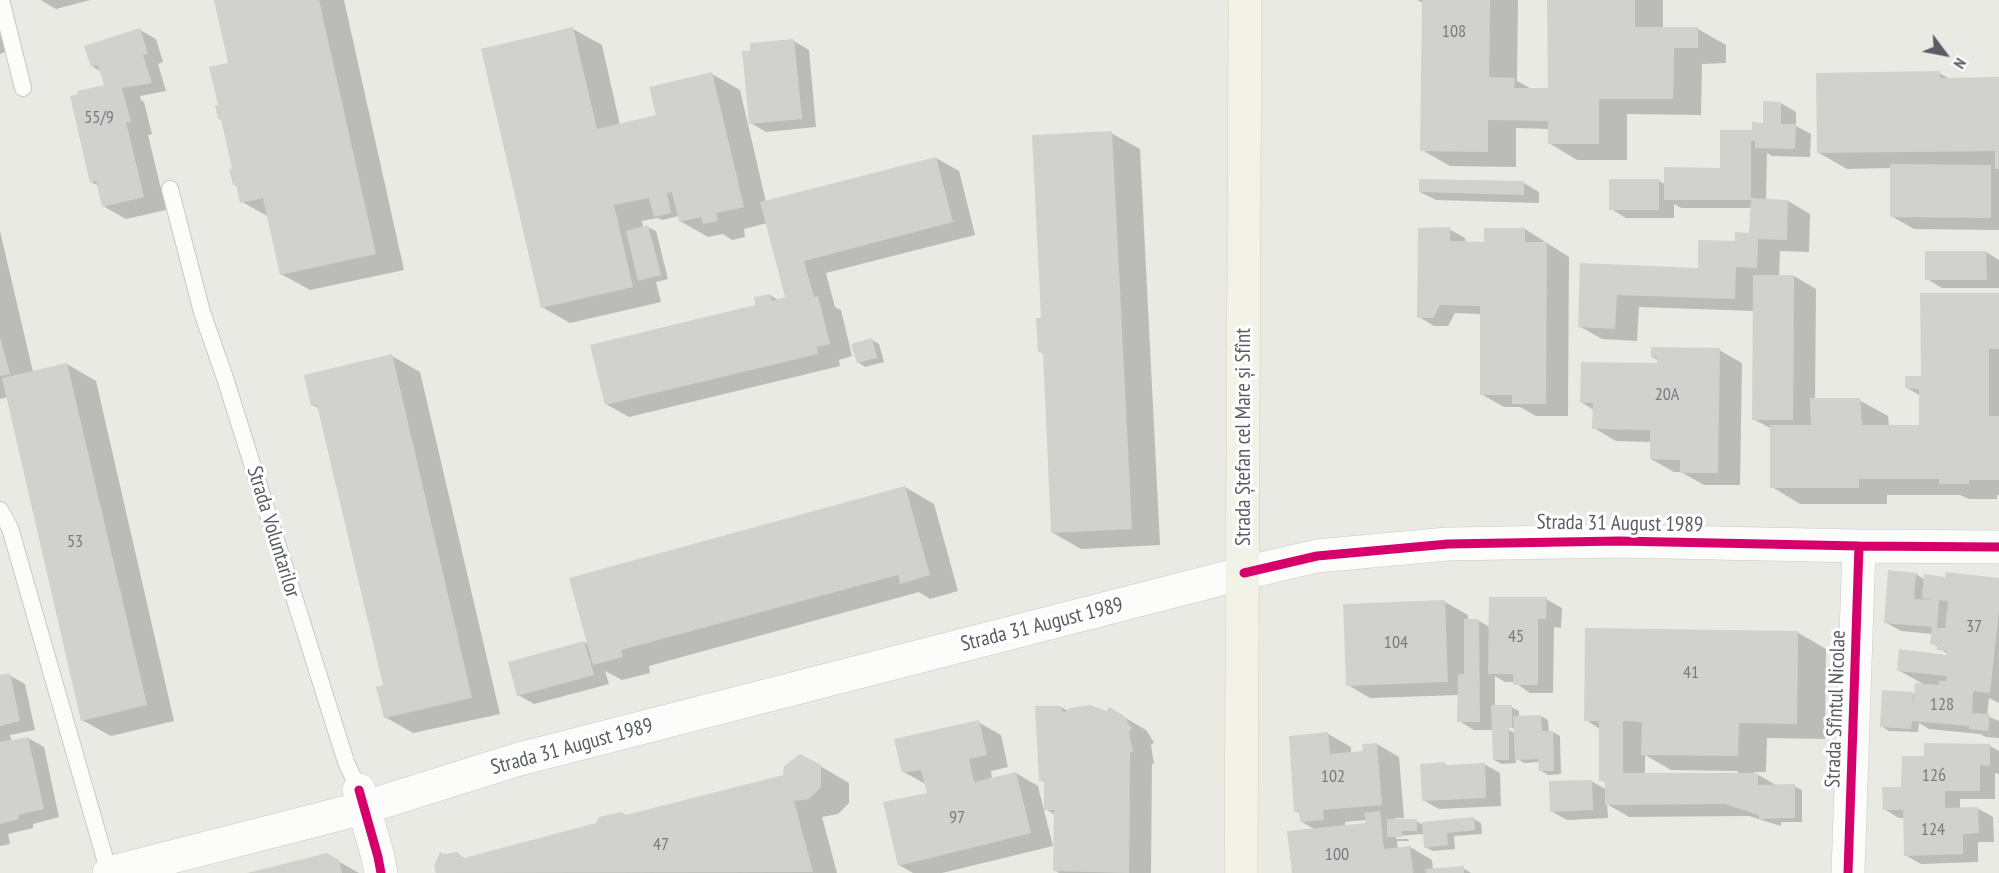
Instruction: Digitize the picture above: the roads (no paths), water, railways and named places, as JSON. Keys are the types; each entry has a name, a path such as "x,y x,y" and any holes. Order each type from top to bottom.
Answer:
{"main road":[{"name":"Strada Ștefan cel Mare și Sfînt","path":"1241,873 1245,0"},
{"name":"Strada 31 August 1989","path":"109,873 361,799 1317,556 1448,544 1619,541 1859,546 1999,546"},
{"name":"Strada Sfîntul Nicolae","path":"1848,873 1859,546"},
{"name":"Strada Voluntarilor","path":"361,799 381,873"}],"lane":[{"path":"1,0 23,88"},
{"name":"Strada Voluntarilor","path":"170,189 202,312 346,762 361,799"},
{"path":"0,510 10,528 109,873"}]}
